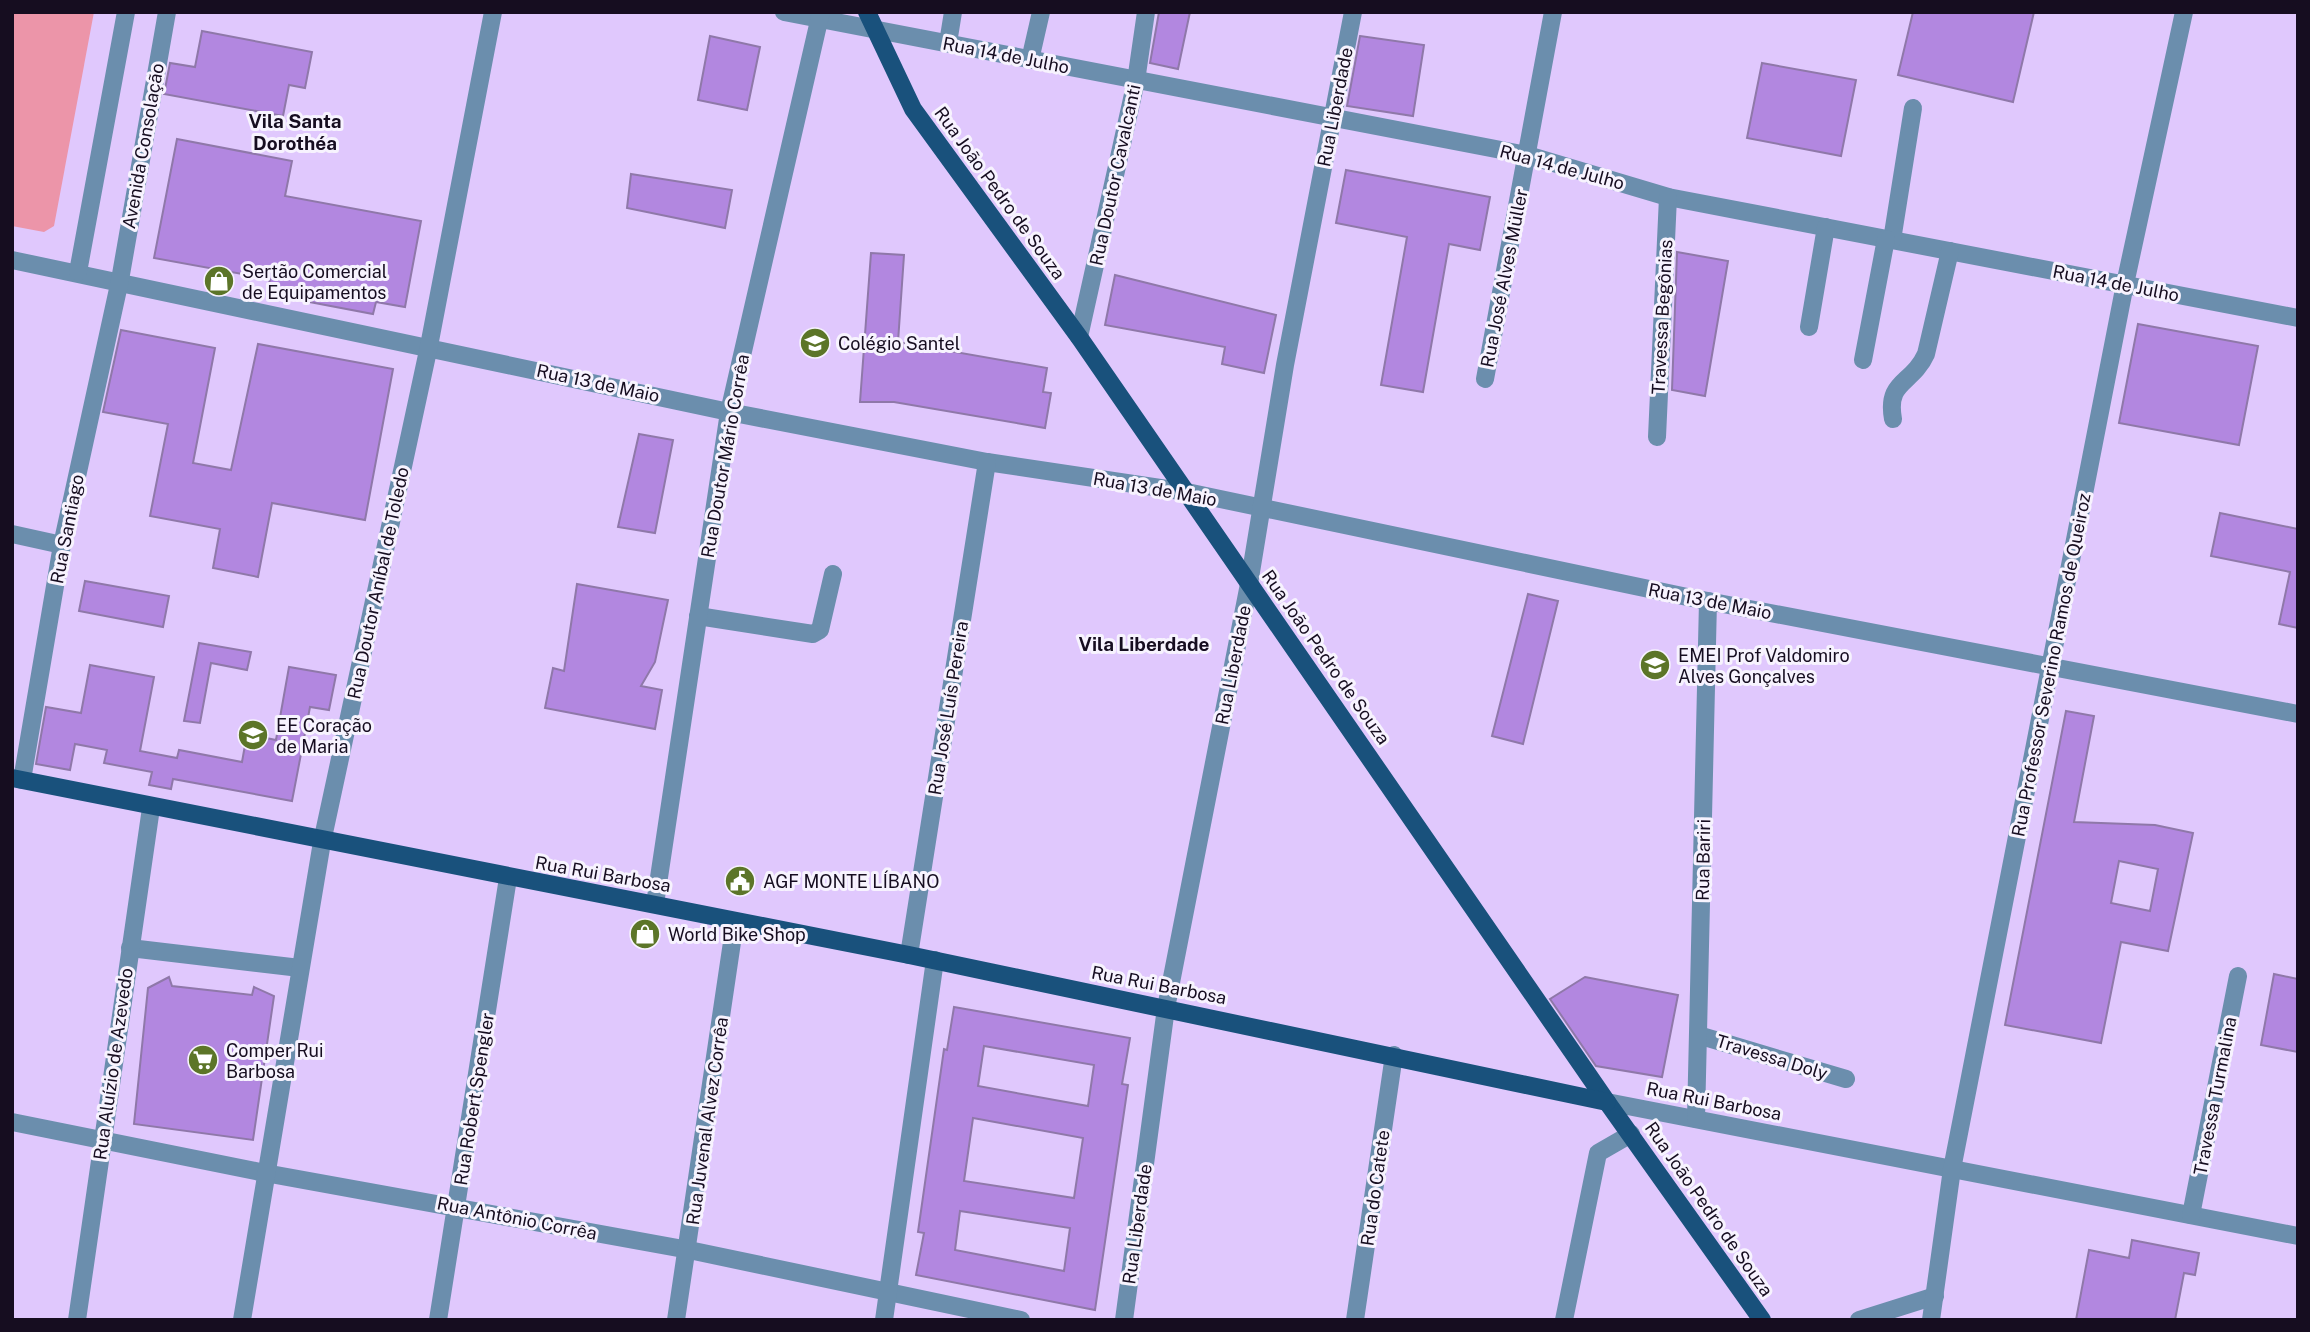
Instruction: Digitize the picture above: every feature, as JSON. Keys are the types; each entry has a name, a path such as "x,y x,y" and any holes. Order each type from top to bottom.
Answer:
{"main road":[{"name":"Rua João Pedro de Souza","path":"867,12 914,109 1079,337 1607,1102 1762,1320"},
{"name":"Rua Rui Barbosa","path":"17,779 322,842 935,960 1607,1102"}],"street":[{"path":"78,272 127,12"},
{"name":"Avenida Consolação","path":"120,280 167,12"},
{"name":"Rua Doutor Aníbal de Toledo","path":"242,1320 322,842 429,346 493,12"},
{"name":"Rua 14 de Julho","path":"784,12 820,16 1136,81 1527,155 1668,197 2298,318"},
{"path":"948,43 953,12"},
{"path":"1030,60 1041,12"},
{"name":"Rua Doutor Cavalcanti","path":"1079,337 1136,81 1146,12"},
{"name":"Rua Liberdade","path":"1124,1320 1166,1008 1249,584 1285,365 1353,12"},
{"name":"Rua José Alves Müller","path":"1485,379 1553,12"},
{"name":"Rua Professor Severino Ramos de Queiroz","path":"1931,1320 1952,1169 2125,284 2184,12"},
{"name":"Rua Doutor Mário Corrêa","path":"655,904 729,412 820,16"},
{"path":"1863,360 1913,108"},
{"name":"Travessa Begônias","path":"1657,437 1668,197"},
{"path":"1809,327 1826,227"},
{"path":"1893,418 1890,401 1895,389 1919,369 1926,354 1950,251"},
{"name":"Rua 13 de Maio","path":"12,260 120,280 729,412 987,462 1187,492 1708,601 2298,715"},
{"name":"Rua Santiago","path":"17,779 62,545 120,280"},
{"name":"Rua José Luís Pereira","path":"909,955 987,462"},
{"path":"12,534 62,545"},
{"path":"698,616 813,634 820,630 833,574"},
{"name":"Rua Bariri","path":"1696,1119 1708,601"},
{"name":"Rua Aluízio de Azevedo","path":"76,1320 151,808"},
{"name":"Rua Robert Spengler","path":"438,1320 508,878"},
{"name":"Rua Juvenal Alvez Corrêa","path":"676,1320 689,1250 735,922"},
{"path":"130,948 300,968"},
{"path":"884,1320 935,960"},
{"name":"Travessa Turmalina","path":"2191,1215 2238,976"},
{"name":"Travessa Doly","path":"1698,1035 1846,1079"},
{"name":"Rua do Catete","path":"1355,1320 1394,1055"},
{"name":"Rua Rui Barbosa","path":"1607,1102 2298,1236"},
{"name":"Rua Antônio Corrêa","path":"12,1122 265,1173 689,1250 1021,1320"},
{"path":"1564,1320 1598,1153 1631,1134"},
{"path":"1858,1320 1935,1296"}],"shaded area":[{"path":"12,12 94,12 54,226 44,232 12,226"}],"building":[{"path":"1159,12 1190,12 1178,69 1150,63"},
{"path":"1913,12 2034,12 2013,102 1898,75"},
{"path":"202,31 312,52 305,88 289,85 283,116 164,94 170,63 195,67"},
{"path":"710,36 760,47 747,110 698,100"},
{"path":"1360,36 1424,45 1413,116 1347,106"},
{"path":"1762,63 1856,80 1841,156 1747,138"},
{"path":"177,139 292,161 285,196 421,221 405,307 376,302 373,314 267,294 270,279 154,258"},
{"path":"1346,170 1490,197 1480,250 1449,244 1423,392 1381,385 1407,237 1336,223"},
{"path":"631,174 732,190 725,228 627,208"},
{"path":"1677,252 1728,261 1705,396 1672,390"},
{"path":"871,253 904,255 898,342 1047,368 1043,392 1051,393 1045,428 894,402 860,402"},
{"path":"1115,275 1276,315 1264,373 1222,364 1225,347 1105,325"},
{"path":"2138,324 2258,346 2239,445 2119,423"},
{"path":"121,330 215,348 193,463 231,470 258,344 393,369 365,520 272,503 258,577 213,568 220,529 150,516 168,424 103,412"},
{"path":"639,434 673,440 655,533 618,527"},
{"path":"2220,513 2298,529 2298,628 2279,624 2290,572 2211,556"},
{"path":"85,581 169,596 163,627 79,611"},
{"path":"577,584 668,600 655,662 641,686 662,690 655,729 545,708 553,668 564,671"},
{"path":"1528,594 1558,601 1523,744 1492,736"},
{"path":"199,643 251,652 247,670 211,663 200,723 184,721"},
{"path":"90,665 154,677 140,751 177,758 179,750 242,762 247,734 276,740 289,667 336,675 329,710 310,707 292,801 173,779 171,789 149,785 152,772 104,763 107,750 75,744 70,770 36,764 46,707 81,713"},
{"path":"2066,711 2094,716 2074,822 2155,825 2193,833 2168,951 2121,942 2101,1043 2005,1025","holes":["2119,861 2158,869 2150,911 2111,903"]},
{"path":"2274,974 2298,979 2298,1052 2261,1045"},
{"name":"Comper Rui Barbosa","path":"169,977 172,986 252,995 254,987 274,996 253,1140 134,1124 148,988"},
{"path":"1585,977 1678,995 1662,1077 1596,1066 1550,999"},
{"path":"954,1007 1130,1038 1122,1084 1128,1085 1095,1310 916,1275 924,1233 918,1232 944,1049 947,1050","holes":["984,1046 1094,1065 1088,1106 978,1086","973,1118 1083,1138 1074,1198 964,1181","960,1211 1070,1228 1064,1271 955,1250"]},
{"path":"2132,1240 2199,1253 2195,1275 2184,1273 2175,1320 2076,1320 2089,1250 2129,1258"}],"place":[{"name":"Sertão Comercial de Equipamentos","path":"219,281"},
{"name":"Colégio Santel","path":"815,343"},
{"name":"EMEI Prof Valdomiro Alves Gonçalves","path":"1655,665"},
{"name":"EE Coração de Maria","path":"253,735"},
{"name":"AGF MONTE LÍBANO","path":"740,881"},
{"name":"World Bike Shop","path":"645,934"},
{"name":"Comper Rui Barbosa","path":"203,1060"}],"district":[{"name":"Vila Santa Dorothéa","path":"295,132"},
{"name":"Vila Liberdade","path":"1144,644"}]}
